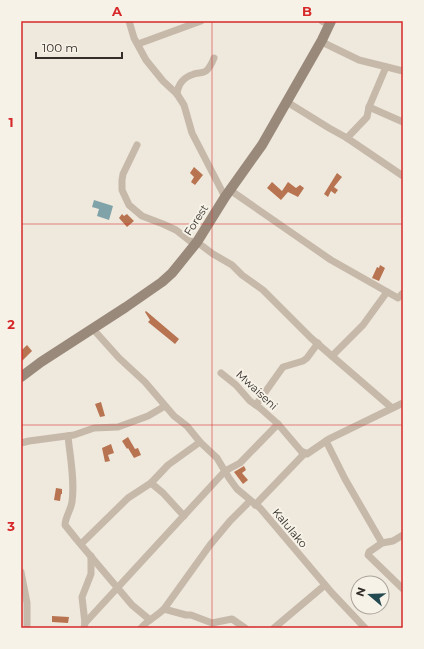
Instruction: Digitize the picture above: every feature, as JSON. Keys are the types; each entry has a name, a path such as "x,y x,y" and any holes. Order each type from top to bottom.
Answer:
{"street":[{"path":"129,21 146,60 156,73 177,94 184,105 192,133 228,193 331,260 387,292 401,298"},
{"path":"138,44 201,21"},
{"name":"Forest","path":"21,377 162,282 180,264 197,242 228,193 262,144 322,40 328,22"},
{"path":"322,40 326,44 359,60 386,68 403,71"},
{"path":"177,94 178,86 181,82 193,74 202,74 205,72 209,69 214,58"},
{"path":"347,138 367,117 386,68"},
{"path":"287,102 347,138 403,176"},
{"path":"370,107 403,122"},
{"path":"137,145 123,174 122,180 122,190 129,205 142,216 170,227 190,241 197,242 232,265 242,276 263,290 294,322 392,408"},
{"path":"332,356 364,326 387,292"},
{"name":"Kalulako","path":"93,329 119,358 145,382 174,416 187,426 200,442 217,458 237,489 253,503 365,628"},
{"path":"256,405 284,367 303,361 318,343"},
{"name":"Mwaiseni","path":"221,373 236,385 244,396 278,424 305,453"},
{"path":"141,628 164,609 210,545 230,521 253,503 305,453 309,453 326,441 403,403"},
{"path":"21,443 77,435 94,428 123,426 165,406"},
{"path":"85,626 118,587 226,471 240,463 278,424"},
{"path":"68,436 72,468 72,500 69,514 66,519 66,525 132,604 150,620"},
{"path":"326,441 345,479 382,543"},
{"path":"81,544 128,498 151,483 168,466 200,442"},
{"path":"151,483 163,493 184,516"},
{"path":"403,535 393,541 382,543 369,552 368,555 403,589"},
{"path":"85,626 82,597 91,574 92,556"},
{"path":"21,572 27,603 27,628"},
{"path":"274,628 325,585"},
{"path":"164,609 197,617 212,623 232,619 245,628"}],"water":[{"path":"94,200 113,206 109,220 97,216 99,209 92,207"}],"building":[{"path":"194,167 203,175 195,185 191,182 194,177 190,173"},
{"path":"337,173 342,177 334,187 338,190 335,194 331,191 328,197 324,194"},
{"path":"272,182 282,191 288,182 296,188 300,185 304,188 298,197 288,192 281,200 267,188"},
{"path":"122,214 124,216 127,214 134,221 127,227 119,218"},
{"path":"380,265 385,268 379,281 372,278 377,267 379,268"},
{"path":"146,311 179,339 175,344 148,322 150,320 145,312"},
{"path":"27,345 32,351 21,362 21,351"},
{"path":"101,402 105,416 100,417 95,404"},
{"path":"128,437 135,449 138,448 141,455 134,458 128,448 127,449 122,441"},
{"path":"111,444 114,453 108,455 110,461 105,462 102,448"},
{"path":"244,466 246,470 242,473 248,480 243,484 234,472"},
{"path":"56,488 62,489 60,501 54,500"},
{"path":"52,616 69,617 68,623 52,622"}]}
